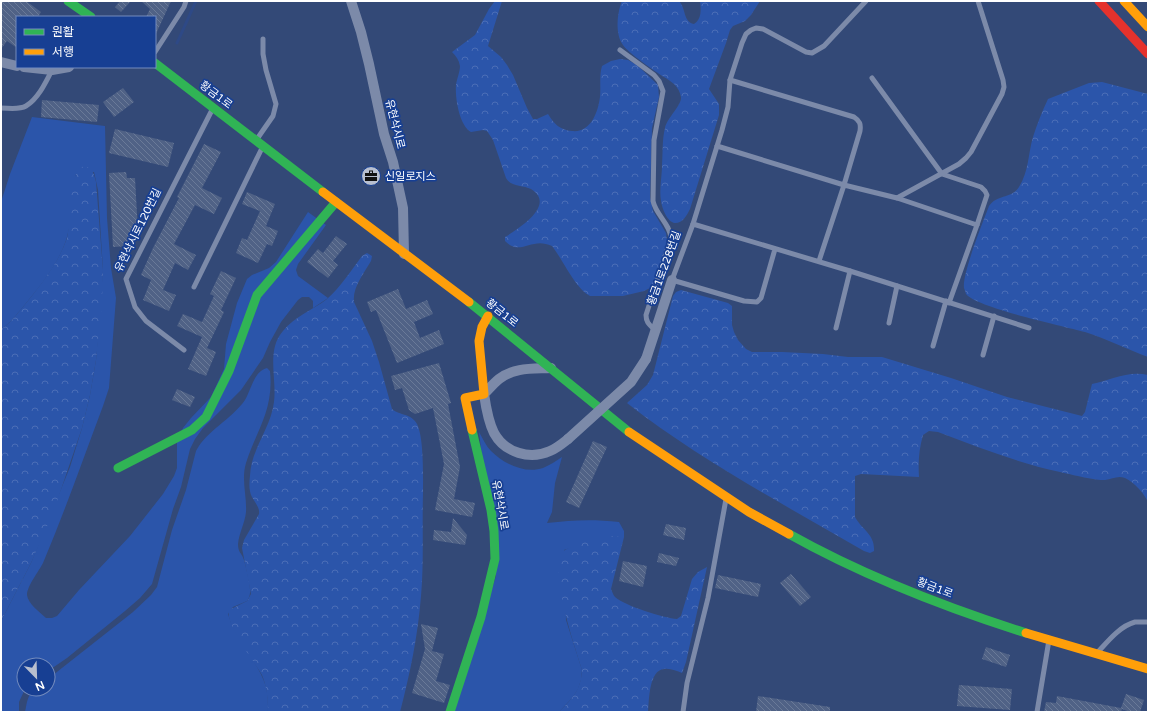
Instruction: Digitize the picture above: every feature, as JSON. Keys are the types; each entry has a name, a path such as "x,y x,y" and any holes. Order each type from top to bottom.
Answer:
{"main road":[{"path":"68,1 90,16"},
{"path":"1099,1 1148,54"},
{"path":"1124,1 1148,27"},
{"name":"황금1로","path":"156,64 260,142 404,254 488,316 622,427 726,498 805,543 896,586 956,610 1049,640 1148,669"},
{"path":"118,468 192,430 206,417 229,370 257,295 336,202"},
{"path":"484,394 479,341 482,327 488,316"},
{"name":"유현삭시로","path":"450,712 481,617 495,559 494,531 491,510 465,398 484,394"}],"street":[{"name":"유현삭시로","path":"351,1 368,58 384,134 393,162 403,208 404,254"},
{"path":"1,62 16,66"},
{"path":"33,68 52,70 63,68"},
{"name":"황금1로228번길","path":"484,394 491,426 495,435 509,448 518,453 528,455 551,451 568,439 631,382 646,359 672,280"},
{"path":"484,394 500,378 508,373 526,369 551,368"}],"lane":[{"path":"156,50 180,14 186,1"},
{"path":"693,224 728,107 730,80 746,34 756,28 806,52 812,53 824,46 866,1"},
{"path":"897,198 942,174 966,158 971,152 1002,94 1004,88 1003,80 978,1"},
{"path":"194,287 273,116 276,104 266,70 263,39"},
{"path":"620,50 654,75 659,81 663,91 654,140 653,201 669,228 671,238 646,315 646,321 655,330"},
{"path":"1,108 19,108 26,106 42,89 52,70"},
{"path":"872,78 942,174 981,187 987,195 933,346"},
{"path":"730,80 854,117 861,125 844,185 819,261"},
{"name":"유현삭시로120번길","path":"184,350 146,321 134,307 126,279 213,107"},
{"path":"717,146 844,185 897,198 977,225"},
{"name":"황금1로228번길","path":"672,280 693,224 819,261 1029,328"},
{"path":"672,280 744,301 758,302 761,298 774,248"},
{"path":"836,328 850,271"},
{"path":"889,323 897,286"},
{"path":"983,355 994,316"},
{"path":"683,712 687,683 708,598 726,498"},
{"path":"1096,654 1116,633 1126,626 1136,622 1148,622"},
{"path":"1037,712 1049,640"}],"green space":[{"path":"495,1 502,1 488,46 501,57 507,65 533,119 537,119 548,114 555,124 561,128 572,131 584,129 589,125 597,109 600,97 600,77 602,66 611,61 620,59 628,60 637,65 658,85 659,97 652,128 650,197 653,211 666,233 667,240 654,283 650,288 623,296 590,296 579,287 552,246 538,243 516,247 505,241 505,237 526,223 533,216 538,209 540,202 538,195 531,189 508,181 493,140 487,131 483,130 471,132 463,123 456,96 456,85 460,66 457,58 452,52 475,35"},
{"path":"622,1 679,1 683,7 686,18 690,23 694,24 700,17 700,1 760,1 745,21 733,26 730,30 709,89 719,104 719,115 690,209 688,214 678,223 672,222 665,214 660,192 665,128 668,120 679,104 681,97 679,90 675,85 636,57 623,45 620,40 618,29 619,11"},
{"path":"1102,82 1148,94 1148,357 1085,332 1003,311 986,305 966,294 964,288 964,281 969,260 989,206 992,202 1016,191 1019,187 1027,169 1031,143 1048,99 1089,83"},
{"path":"32,117 105,126 107,218 111,268 116,298 109,388 74,485 51,543 43,563 28,591 27,595 30,602 46,618 57,616 79,590 130,536 163,494 177,468 177,443 183,428 211,397 224,369 226,344 237,303 247,279 252,275 269,268 276,262 308,212 326,225 298,264 296,270 298,276 328,298 313,308 313,301 309,297 302,297 298,300 281,322 263,358 241,390 203,428 195,439 190,449 181,487 173,509 152,584 140,598 125,611 56,666 56,657 16,657 16,697 21,697 19,702 19,712 1,712 1,621 31,563 70,467 82,428 96,360 103,270 98,190 94,172 76,174 69,229 64,247 54,265 36,291 13,319 1,329 1,202"},
{"path":"84,166 91,170 94,174 96,182 103,270 102,304 96,360 90,395 82,428 53,513 31,563 1,621 1,329 10,322 29,299 59,257 67,238 74,178 78,171"},
{"path":"367,253 372,256 371,261 357,286 354,302 372,341 392,409 415,420 421,438 423,477 422,583 416,640 410,669 400,712 268,712 267,694 262,675 231,625 229,610 247,601 251,594 242,548 244,540 259,514 258,507 250,492 251,466 269,421 274,402 273,356 278,339 283,331 293,321 332,295 362,256"},
{"path":"681,290 728,303 732,306 732,325 734,332 738,340 746,349 752,352 823,354 848,357 882,357 1007,397 1082,416 1085,412 1092,384 1120,376 1134,374 1148,375 1148,502 1138,488 1125,478 1120,477 1105,480 1096,479 1044,468 998,454 938,432 929,431 923,435 919,456 919,477 861,474 855,476 855,517 870,536 874,545 874,551 870,553 864,551 773,499 683,444 627,403 647,385 653,375 673,296 676,292"},
{"path":"267,368 270,371 271,385 264,419 246,463 244,481 246,512 238,544 247,572 250,594 247,601 233,607 228,614 236,633 263,678 267,693 268,712 25,712 29,697 56,697 56,673 133,612 151,595 157,587 172,530 186,490 196,451 206,437 245,400 253,381 263,370"},
{"path":"479,432 486,445 496,456 515,467 536,470 546,467 562,457 555,483 552,512 547,523 600,520 619,522 624,531 624,537 586,542 564,550 566,620 582,670 578,689 573,697 559,712 454,712 496,576"},
{"path":"609,536 624,537 611,589 613,594 615,597 627,604 645,611 677,619 681,616 692,579 698,572 707,567 686,662 682,673 664,669 655,674 651,686 648,712 559,712 568,703 578,689 582,670 562,600 558,556 568,548 575,545 589,540"}],"building":[{"path":"1,1 26,1 41,12 39,16 16,16 16,47 7,41 1,49"},
{"path":"120,1 131,1 121,12 115,7"},
{"path":"141,1 171,1 156,34 156,16 146,16 150,9"},
{"path":"123,88 134,102 114,117 103,102"},
{"path":"42,100 99,105 97,122 41,117"},
{"path":"115,129 174,143 168,167 109,153"},
{"path":"204,144 221,152 202,188 222,198 214,214 195,205 174,244 196,255 188,270 175,263 163,290 176,295 169,311 143,300 151,280 141,275 179,198 177,197"},
{"path":"126,172 127,178 135,178 138,232 130,232 130,246 113,247 109,173"},
{"path":"247,192 275,204 266,226 278,231 272,246 267,244 258,263 236,253 242,238 247,240 260,211 242,204"},
{"path":"336,236 347,244 333,261 338,265 328,278 307,262 318,249 323,253"},
{"path":"221,271 236,278 221,310 224,312 207,348 216,352 206,376 188,369 202,337 177,326 183,314 202,322 214,296 210,294"},
{"path":"398,289 406,309 427,300 433,314 414,322 420,338 439,330 444,344 397,363 376,310 371,312 367,302"},
{"path":"439,363 451,403 448,404 460,467 454,499 475,503 472,517 435,510 444,464 433,408 415,414 409,410 402,388 395,390 391,376"},
{"path":"177,389 195,397 190,407 172,400"},
{"path":"593,441 607,447 579,508 566,502"},
{"path":"453,518 467,535 465,545 433,540 434,530 451,532"},
{"path":"666,524 686,528 684,540 663,535"},
{"path":"659,553 679,558 676,566 657,562"},
{"path":"623,561 647,566 643,587 619,581"},
{"path":"791,574 811,597 800,606 780,583"},
{"path":"718,575 761,584 758,597 715,588"},
{"path":"421,624 438,628 432,651 444,654 436,681 450,685 444,703 412,693 425,649"},
{"path":"986,647 1010,655 1006,667 982,659"},
{"path":"959,685 1012,689 1010,710 957,706"},
{"path":"1126,694 1144,700 1140,712 1130,712 1122,709 1121,712 1044,712 1046,702 1056,703 1057,696 1121,708"},
{"path":"758,696 830,707 830,712 756,712"}],"waterway":[{"path":"177,43 196,1"}],"traffic: fast":[{"path":"68,1 90,16"},
{"path":"156,64 323,192"},
{"path":"118,468 192,430 206,417 229,371 257,295 336,202"},
{"path":"469,302 629,432"},
{"path":"450,712 481,617 495,559 494,531 491,510 472,430"},
{"path":"789,534 846,564 905,590 1026,633"}],"traffic: slow":[{"path":"1124,1 1148,27"},
{"path":"323,192 469,302"},
{"path":"472,430 465,398 484,394 479,341 482,327 488,316"},
{"path":"629,432 749,512 789,534"},
{"path":"1026,633 1148,669"}],"traffic: jam":[{"path":"1099,1 1148,54"}],"place":[{"name":"신일로지스","path":"371,176"}]}
